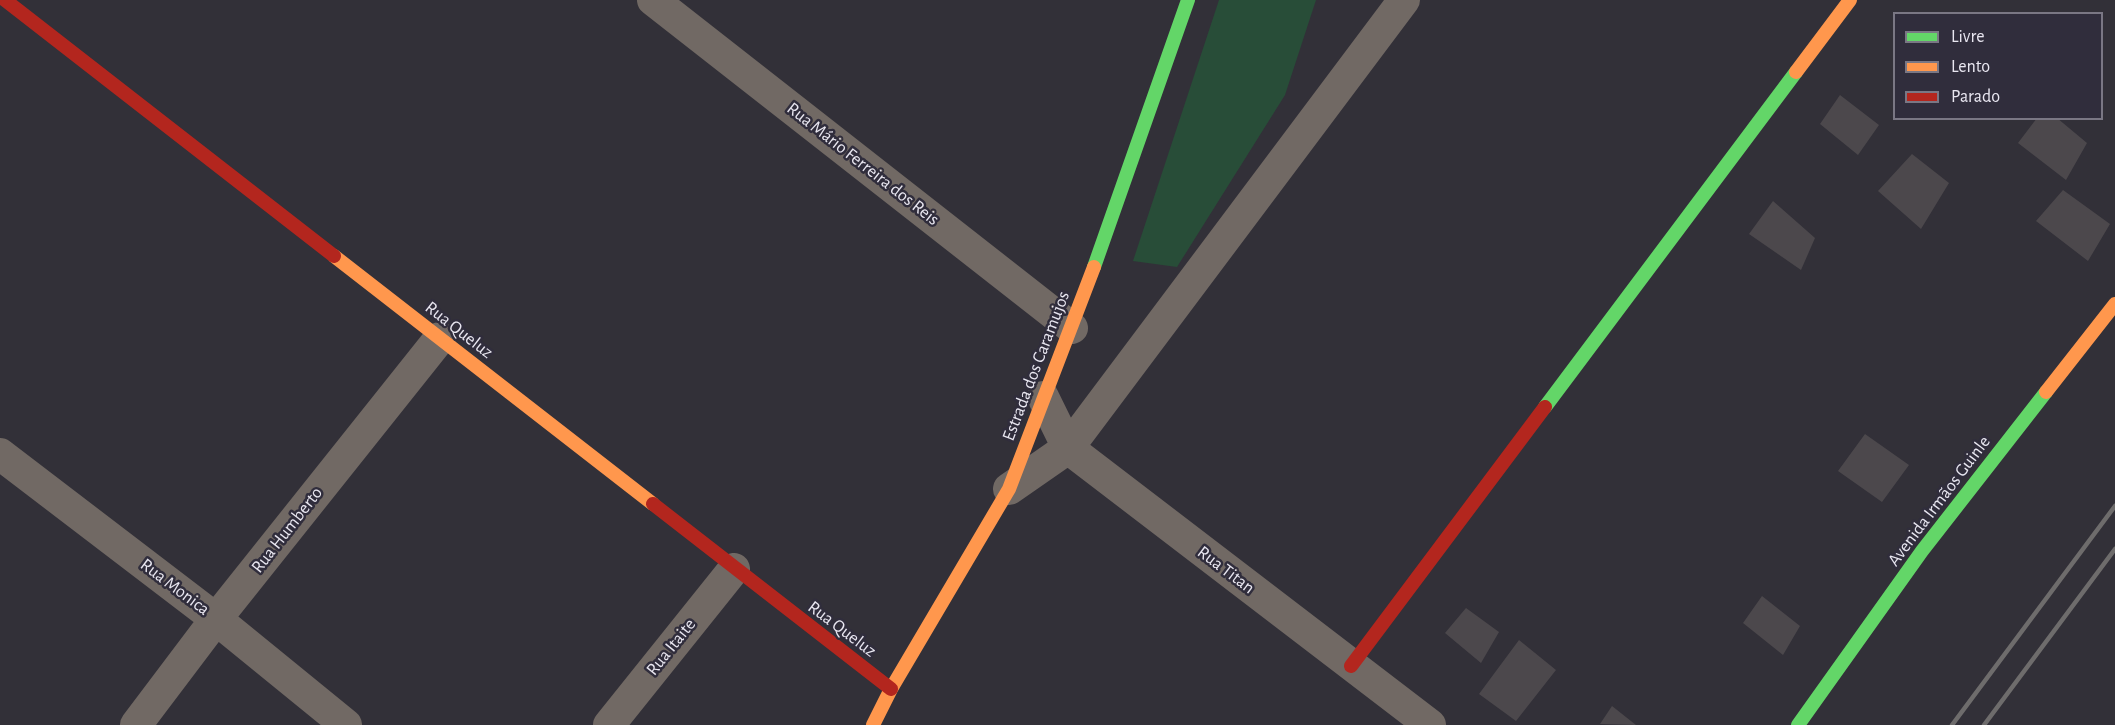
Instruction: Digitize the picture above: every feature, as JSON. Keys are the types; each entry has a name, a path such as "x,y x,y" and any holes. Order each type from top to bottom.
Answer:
{"street":[{"name":"Rua Queluz","path":"5,0 891,689"},
{"name":"Rua Mário Ferreira dos Reis","path":"653,0 1072,328"},
{"name":"Estrada dos Caramujos","path":"873,725 891,689 1009,489 1043,397 1072,328 1188,0"},
{"path":"1009,489 1068,448 1404,0"},
{"path":"1351,666 1850,0"},
{"name":"Avenida Irmãos Guinle","path":"1798,725 1922,551 2115,304"},
{"name":"Rua Humberto","path":"136,725 216,619 440,338"},
{"name":"Rua Titan","path":"1043,397 1068,448 1430,725"},
{"name":"Rua Monica","path":"0,454 216,619 346,725"},
{"name":"Rua Itaite","path":"609,725 734,569"}],"green space":[{"path":"1219,0 1316,0 1285,95 1177,267 1133,261"}],"building":[{"path":"1840,95 1879,125 1858,155 1820,124"},
{"path":"2035,120 2059,120 2087,143 2066,180 2018,143"},
{"path":"1912,154 1949,183 1921,229 1878,191"},
{"path":"2063,190 2110,224 2088,261 2036,221"},
{"path":"1773,201 1815,238 1801,270 1749,234"},
{"path":"1865,434 1909,465 1882,502 1838,471"},
{"path":"1762,596 1800,626 1783,655 1743,623"},
{"path":"1466,608 1499,632 1481,663 1445,633"},
{"path":"1519,640 1556,670 1516,721 1479,694"},
{"path":"1612,706 1636,725 1600,724"}],"railway":[{"path":"1952,725 2115,506"},
{"path":"1984,725 2115,549"}],"traffic: fast":[{"path":"1094,267 1188,0"},
{"path":"1545,407 1796,72"},
{"path":"1798,725 1922,551 2046,392"}],"traffic: slow":[{"path":"1796,72 1850,0"},
{"path":"334,256 653,504"},
{"path":"873,725 891,689 1009,489 1094,267"},
{"path":"2046,392 2115,304"}],"traffic: jam":[{"path":"5,0 334,256"},
{"path":"1351,666 1545,407"},
{"path":"653,504 891,689"}]}
